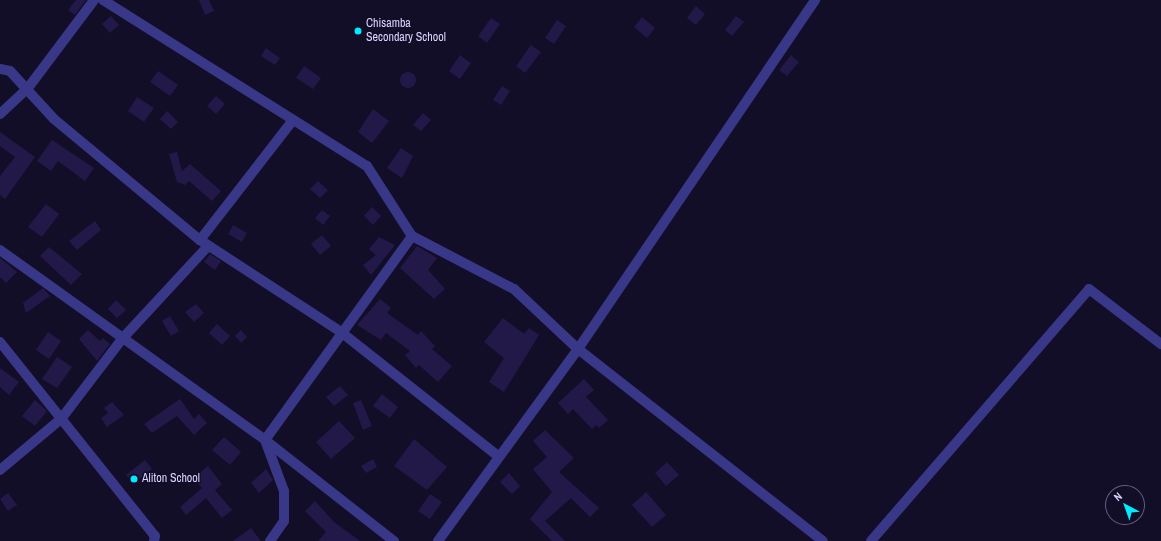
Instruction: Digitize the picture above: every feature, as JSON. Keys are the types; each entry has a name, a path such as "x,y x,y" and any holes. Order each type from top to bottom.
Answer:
{"street":[{"path":"0,114 28,88 94,0"},
{"path":"103,0 367,166 412,236 514,289 578,349 823,541"},
{"path":"438,541 498,456 578,349 815,0"},
{"path":"0,69 10,71 28,88 54,119 200,240 341,332 498,456"},
{"path":"200,240 293,120"},
{"path":"265,440 341,332 412,236"},
{"path":"0,470 61,419 122,339 208,246"},
{"path":"0,250 122,339 265,440 394,541"},
{"path":"871,541 1089,289 1161,344"},
{"path":"0,342 155,536 154,541"},
{"path":"265,440 284,491 284,521 270,541"}],"building":[{"path":"76,0 86,0 75,15 68,10"},
{"path":"199,0 209,0 214,11 205,15"},
{"path":"696,6 705,14 696,25 687,18"},
{"path":"111,16 119,25 110,33 102,24"},
{"path":"736,16 744,22 732,36 725,30"},
{"path":"642,17 655,28 647,38 634,27"},
{"path":"491,18 500,24 487,43 478,36"},
{"path":"557,20 566,26 554,44 545,38"},
{"path":"531,45 541,52 525,73 516,66"},
{"path":"266,48 280,58 275,65 261,56"},
{"path":"460,55 471,63 460,79 449,71"},
{"path":"791,55 799,62 787,76 779,70"},
{"path":"304,66 321,78 313,89 296,78"},
{"path":"158,71 178,85 170,96 150,82"},
{"path":"408,72 415,77 416,80 411,87 408,88 401,83 400,80 405,73"},
{"path":"502,86 510,91 501,105 493,100"},
{"path":"216,96 225,104 216,114 207,106"},
{"path":"137,97 154,108 144,122 128,111"},
{"path":"373,109 389,121 372,143 358,132"},
{"path":"167,111 178,122 171,129 160,119"},
{"path":"423,113 431,120 421,131 413,125"},
{"path":"0,132 35,157 5,199 0,195 0,176 15,157 0,146"},
{"path":"52,140 94,168 85,181 58,161 51,171 37,161"},
{"path":"401,148 413,156 402,178 387,168"},
{"path":"177,152 182,171 190,164 221,191 212,201 189,181 185,185 177,182 169,154"},
{"path":"318,181 328,190 320,198 310,189"},
{"path":"46,204 59,214 42,237 28,227"},
{"path":"372,207 381,216 373,225 364,216"},
{"path":"322,210 330,216 323,225 315,218"},
{"path":"95,221 101,230 77,250 69,241"},
{"path":"233,225 247,233 242,242 228,234"},
{"path":"322,235 331,246 320,255 311,244"},
{"path":"379,237 395,245 371,275 363,265 376,255 369,249"},
{"path":"417,246 437,258 428,270 445,289 434,299 400,268"},
{"path":"49,247 82,274 71,285 40,256"},
{"path":"210,254 221,261 215,270 204,262"},
{"path":"0,258 17,272 6,283 0,277"},
{"path":"43,288 50,296 26,313 23,303"},
{"path":"380,299 391,308 387,313 418,335 421,331 435,346 432,349 452,366 438,382 419,365 416,368 405,355 410,351 386,333 381,340 357,325"},
{"path":"116,300 126,310 117,318 108,309"},
{"path":"196,304 204,313 194,322 185,312"},
{"path":"170,316 179,331 171,336 162,321"},
{"path":"503,318 524,334 529,328 539,335 504,392 489,382 504,358 484,342"},
{"path":"217,324 230,336 222,345 209,333"},
{"path":"88,330 100,341 103,338 110,344 97,361 79,339"},
{"path":"241,330 247,337 241,343 235,336"},
{"path":"48,332 61,341 49,359 36,350"},
{"path":"57,357 72,367 57,388 42,379"},
{"path":"0,368 19,382 9,395 0,387"},
{"path":"584,379 594,390 586,397 608,420 599,428 596,425 592,429 573,409 568,414 558,403"},
{"path":"340,386 348,395 334,406 326,397"},
{"path":"382,394 398,407 390,418 373,406"},
{"path":"180,399 194,419 199,414 207,423 194,435 177,416 152,433 144,424"},
{"path":"35,400 47,411 35,426 22,416"},
{"path":"361,400 372,426 363,430 353,403"},
{"path":"112,402 124,415 107,427 101,418 108,413 104,408"},
{"path":"339,421 355,438 331,459 316,442"},
{"path":"545,430 574,458 559,472 599,508 590,517 571,498 545,521 565,541 552,541 530,519 552,492 533,469 547,457 533,441"},
{"path":"224,437 241,452 230,465 212,450"},
{"path":"414,439 447,467 427,490 394,466"},
{"path":"373,459 377,467 366,473 361,466"},
{"path":"145,460 152,469 133,484 126,475"},
{"path":"667,462 679,475 666,486 655,473"},
{"path":"208,466 222,484 215,490 232,510 222,518 206,498 186,515 180,507 202,488 193,478"},
{"path":"266,469 273,480 259,493 251,483"},
{"path":"509,473 520,486 512,494 500,482"},
{"path":"646,492 666,515 652,527 632,505"},
{"path":"8,493 17,505 8,511 0,499"},
{"path":"430,494 442,502 430,519 418,511"},
{"path":"315,501 334,522 360,541 318,541 326,532 305,511"},
{"path":"251,528 261,541 233,541"}],"place":[{"name":"Chisamba Secondary School","path":"358,31"},
{"name":"Aliton School","path":"134,479"}]}
